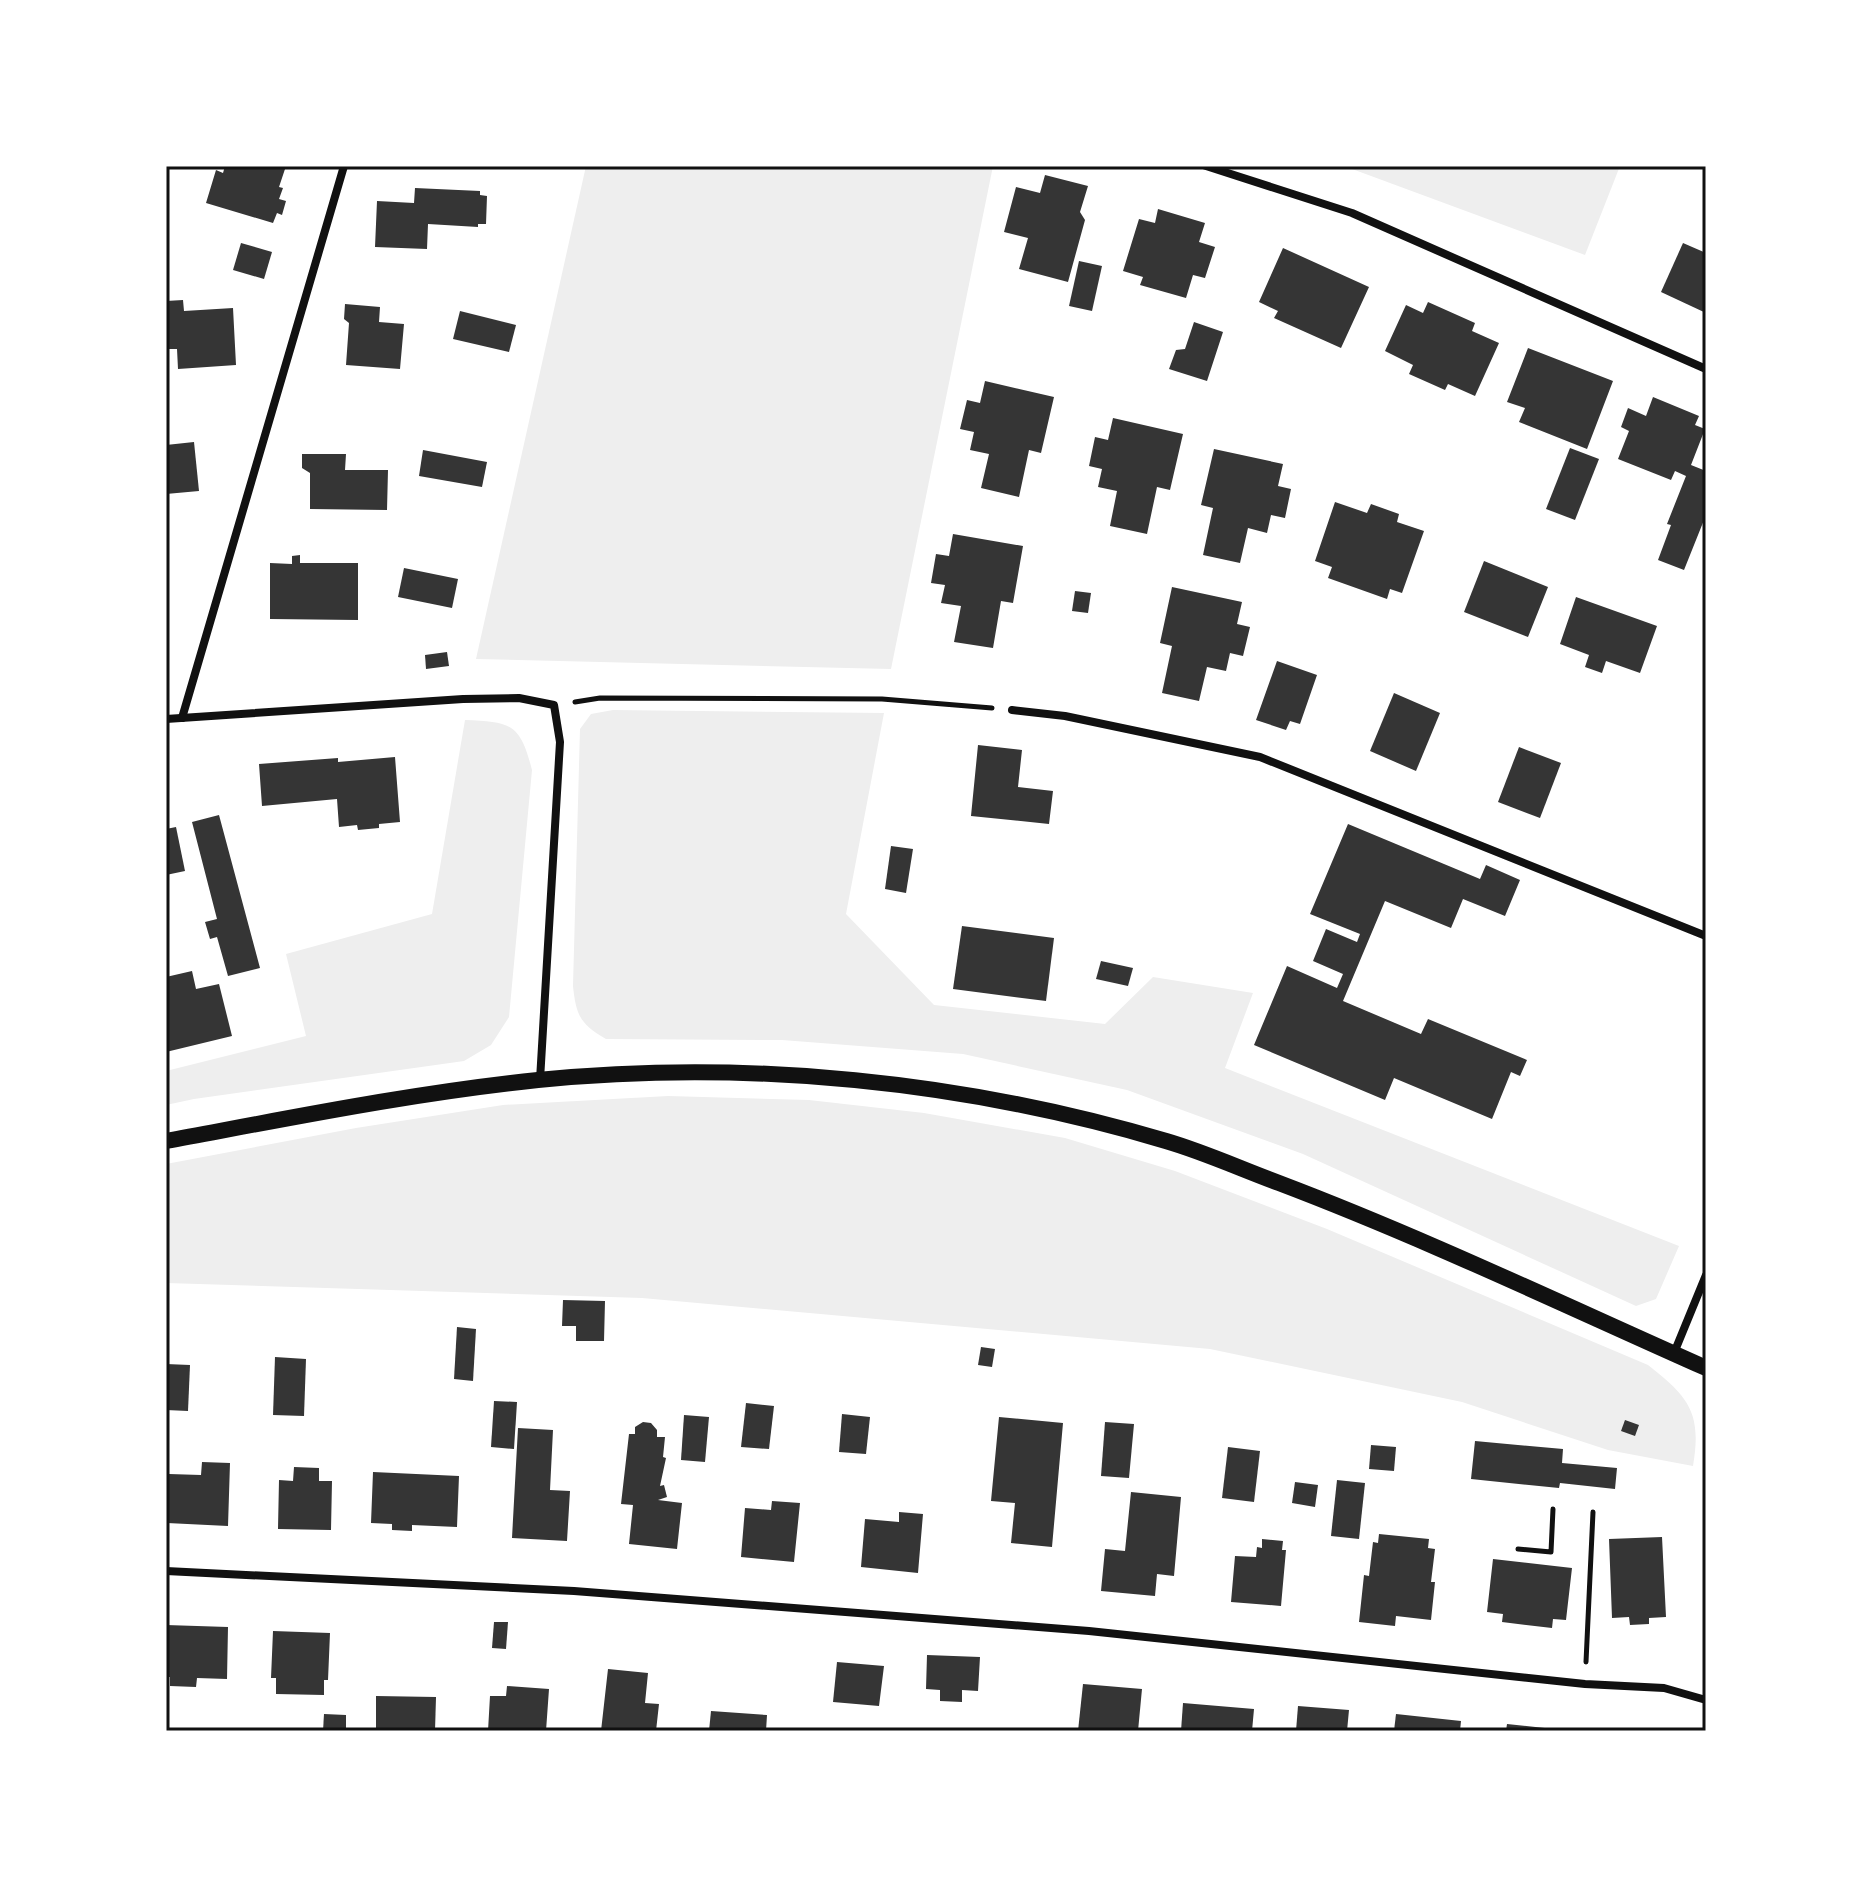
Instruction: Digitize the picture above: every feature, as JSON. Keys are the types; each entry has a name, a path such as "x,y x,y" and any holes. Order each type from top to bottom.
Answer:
{"main road":[{"path":"166,1141 393,1099 540,1080 686,1072 849,1078 1008,1102 1167,1141 1370,1217 1706,1368"}],"street":[{"path":"182,718 344,166"},
{"path":"1206,166 1352,213 1706,369"},
{"path":"166,719 463,699 519,698 554,705 560,742 540,1080"},
{"path":"1012,710 1065,716 1260,757 1706,936"},
{"path":"1673,1353 1706,1275"},
{"path":"166,1571 574,1591 1089,1631 1585,1684 1664,1688 1706,1700"}],"path":[{"path":"554,705 600,698 866,699 1012,710"},
{"path":"1518,1549 1551,1552 1553,1509"},
{"path":"1585,1684 1593,1512"}],"shaded area":[{"path":"586,166 993,166 891,669 476,659"},
{"path":"1344,166 1620,166 1585,255"},
{"path":"613,710 884,713 846,914 934,1005 1105,1024 1153,977 1253,993 1225,1068 1679,1246 1656,1299 1636,1306 1303,1154 1127,1090 963,1054 782,1040 606,1039 581,1018 573,986 580,729 591,714"},
{"path":"465,720 493,722 511,728 523,743 532,770 509,1017 491,1045 464,1061 166,1105 166,1071 306,1036 286,954 432,914"},
{"path":"668,1096 809,1100 924,1113 1065,1138 1175,1171 1327,1229 1648,1365 1683,1397 1694,1419 1693,1466 1608,1450 1462,1402 1210,1349 642,1298 166,1283 166,1164 356,1128 503,1105"}],"building":[{"path":"225,166 286,166 279,187 283,188 279,199 286,201 282,215 277,213 273,223 206,203 216,170 223,173"},
{"path":"1045,175 1088,186 1080,212 1085,220 1068,282 1019,269 1028,238 1004,232 1016,187 1040,193"},
{"path":"415,188 480,191 480,195 487,196 486,224 478,224 478,227 428,224 427,249 375,247 377,201 414,203"},
{"path":"1158,209 1205,223 1199,242 1215,247 1205,278 1193,275 1186,298 1140,285 1143,277 1123,271 1139,219 1155,223"},
{"path":"241,243 272,252 264,279 233,270"},
{"path":"1683,243 1706,253 1706,313 1661,292"},
{"path":"1283,248 1369,287 1341,348 1274,318 1278,311 1259,302"},
{"path":"1079,261 1102,266 1092,311 1069,306"},
{"path":"183,300 184,311 233,308 236,365 178,369 177,349 166,349 166,301"},
{"path":"1428,302 1475,323 1472,331 1499,343 1475,396 1448,384 1445,390 1409,374 1413,365 1385,351 1406,305 1423,313"},
{"path":"345,304 380,307 379,322 404,324 400,369 346,365 349,323 344,319"},
{"path":"460,311 516,325 509,352 453,339"},
{"path":"1194,322 1223,332 1207,381 1169,369 1176,350 1185,349"},
{"path":"1528,348 1613,381 1587,449 1519,422 1525,408 1507,402"},
{"path":"985,381 1054,397 1041,453 1029,450 1019,497 981,488 989,454 970,450 974,432 960,429 967,400 980,403"},
{"path":"1653,397 1699,416 1695,425 1705,429 1691,465 1706,471 1706,515 1684,570 1658,560 1671,525 1667,524 1686,476 1675,471 1671,480 1618,459 1629,431 1621,427 1628,408 1646,416"},
{"path":"1113,418 1183,434 1170,490 1157,487 1147,534 1110,526 1117,491 1098,487 1102,469 1089,466 1095,437 1108,440"},
{"path":"194,442 199,491 166,494 166,445"},
{"path":"1570,448 1599,459 1575,520 1546,509"},
{"path":"1214,449 1283,464 1278,486 1291,489 1285,518 1271,515 1267,533 1248,528 1240,563 1203,555 1213,508 1201,505"},
{"path":"423,450 487,462 482,487 419,476"},
{"path":"302,454 346,454 345,470 388,470 387,510 310,509 310,473 302,468"},
{"path":"1335,502 1367,513 1371,504 1399,514 1397,522 1424,531 1402,593 1390,589 1387,599 1328,578 1332,567 1315,561"},
{"path":"953,534 1023,546 1013,603 1001,601 993,648 954,642 961,606 941,603 945,585 931,583 936,554 949,556"},
{"path":"300,555 300,563 358,563 358,620 270,619 270,563 292,564 292,556"},
{"path":"1484,561 1548,587 1528,637 1464,612"},
{"path":"404,568 458,579 452,608 398,597"},
{"path":"1172,587 1242,602 1237,624 1250,627 1243,656 1230,653 1226,671 1207,667 1199,701 1162,693 1172,646 1160,643"},
{"path":"1075,591 1091,593 1088,613 1072,611"},
{"path":"1576,597 1657,626 1640,673 1606,661 1602,673 1585,667 1589,655 1560,644"},
{"path":"447,652 449,666 426,669 425,655"},
{"path":"1277,661 1317,675 1300,724 1290,721 1286,730 1256,720"},
{"path":"1394,693 1440,713 1416,771 1370,751"},
{"path":"978,745 1022,750 1018,787 1053,791 1049,824 971,816"},
{"path":"1519,747 1561,763 1540,818 1498,802"},
{"path":"395,757 400,822 358,830 357,825 339,827 337,799 262,806 259,764"},
{"path":"219,815 260,968 228,976 217,937 210,939 205,922 217,919 192,822"},
{"path":"1348,824 1480,879 1486,865 1520,880 1505,916 1463,899 1451,928 1385,901 1343,1001 1421,1034 1428,1019 1527,1060 1520,1076 1511,1072 1492,1119 1394,1078 1385,1100 1254,1045 1287,966 1337,988 1343,974 1313,961 1326,929 1357,942 1360,934 1310,914"},
{"path":"176,827 185,871 166,875 166,829"},
{"path":"891,846 913,849 906,893 885,889"},
{"path":"962,926 1054,938 1046,1001 953,989"},
{"path":"1101,961 1133,968 1128,986 1096,979"},
{"path":"192,971 196,989 219,984 232,1036 166,1052 166,977"},
{"path":"563,1300 605,1301 604,1341 576,1341 576,1326 562,1326"},
{"path":"457,1327 476,1329 473,1381 454,1379"},
{"path":"981,1347 995,1349 992,1367 978,1365"},
{"path":"275,1357 306,1359 304,1416 273,1415"},
{"path":"166,1364 190,1365 188,1411 166,1410"},
{"path":"494,1401 517,1402 514,1449 491,1447"},
{"path":"746,1403 774,1406 769,1449 741,1447"},
{"path":"842,1414 870,1417 866,1454 839,1452"},
{"path":"684,1415 709,1417 705,1462 681,1460"},
{"path":"999,1417 1063,1423 1052,1547 1011,1543 1015,1503 991,1501"},
{"path":"1625,1420 1639,1425 1635,1436 1621,1431"},
{"path":"643,1422 651,1423 657,1430 657,1437 665,1437 663,1457 666,1458 660,1486 664,1485 667,1497 658,1500 682,1503 677,1549 629,1544 633,1505 621,1504 629,1434 635,1434 635,1427"},
{"path":"1105,1422 1134,1424 1129,1478 1101,1476"},
{"path":"518,1428 553,1430 550,1490 570,1491 567,1541 512,1538"},
{"path":"1475,1441 1563,1449 1562,1463 1617,1468 1615,1489 1560,1483 1559,1488 1471,1479"},
{"path":"1371,1445 1396,1447 1394,1471 1369,1469"},
{"path":"1228,1447 1260,1451 1254,1502 1222,1498"},
{"path":"202,1462 230,1463 228,1526 167,1523 169,1474 201,1475"},
{"path":"294,1467 319,1468 319,1481 332,1481 331,1530 278,1529 279,1480 293,1481"},
{"path":"373,1472 459,1476 457,1527 412,1525 412,1531 392,1530 392,1524 371,1523"},
{"path":"1337,1480 1365,1483 1359,1539 1331,1536"},
{"path":"1295,1482 1318,1485 1315,1507 1292,1503"},
{"path":"1131,1492 1181,1497 1174,1576 1157,1574 1155,1596 1101,1591 1105,1549 1125,1551"},
{"path":"772,1501 800,1503 794,1562 741,1557 745,1508 771,1510"},
{"path":"899,1512 923,1514 918,1573 861,1567 865,1519 899,1522"},
{"path":"1379,1534 1429,1539 1428,1548 1435,1549 1431,1620 1396,1616 1395,1626 1359,1622 1364,1575 1369,1576 1373,1542 1378,1543"},
{"path":"1662,1537 1666,1617 1649,1618 1649,1624 1630,1625 1629,1617 1612,1618 1609,1539"},
{"path":"1262,1539 1283,1541 1282,1550 1286,1550 1281,1606 1231,1602 1235,1556 1256,1557 1257,1547 1262,1548"},
{"path":"1493,1559 1572,1568 1566,1620 1553,1619 1552,1628 1502,1622 1503,1614 1487,1612"},
{"path":"494,1622 508,1622 506,1649 492,1648"},
{"path":"166,1625 228,1627 227,1679 197,1678 196,1687 170,1686 170,1677 166,1677"},
{"path":"273,1631 330,1633 328,1680 324,1680 324,1695 276,1694 276,1678 271,1678"},
{"path":"927,1655 980,1657 978,1691 962,1690 962,1702 940,1701 940,1690 926,1689"},
{"path":"837,1662 884,1666 879,1706 833,1702"},
{"path":"608,1669 648,1673 645,1703 659,1704 656,1731 601,1731"},
{"path":"1083,1684 1142,1689 1138,1731 1078,1731"},
{"path":"507,1686 549,1689 546,1731 488,1731 490,1696 506,1696"},
{"path":"376,1696 436,1697 435,1731 376,1731"},
{"path":"1183,1703 1254,1709 1252,1731 1181,1731"},
{"path":"1298,1706 1349,1710 1347,1731 1296,1731"},
{"path":"711,1711 767,1715 766,1731 709,1731"},
{"path":"324,1714 346,1715 346,1731 323,1731"},
{"path":"1396,1714 1461,1721 1460,1731 1394,1731"},
{"path":"1507,1724 1554,1729 1554,1731 1506,1731"}]}
